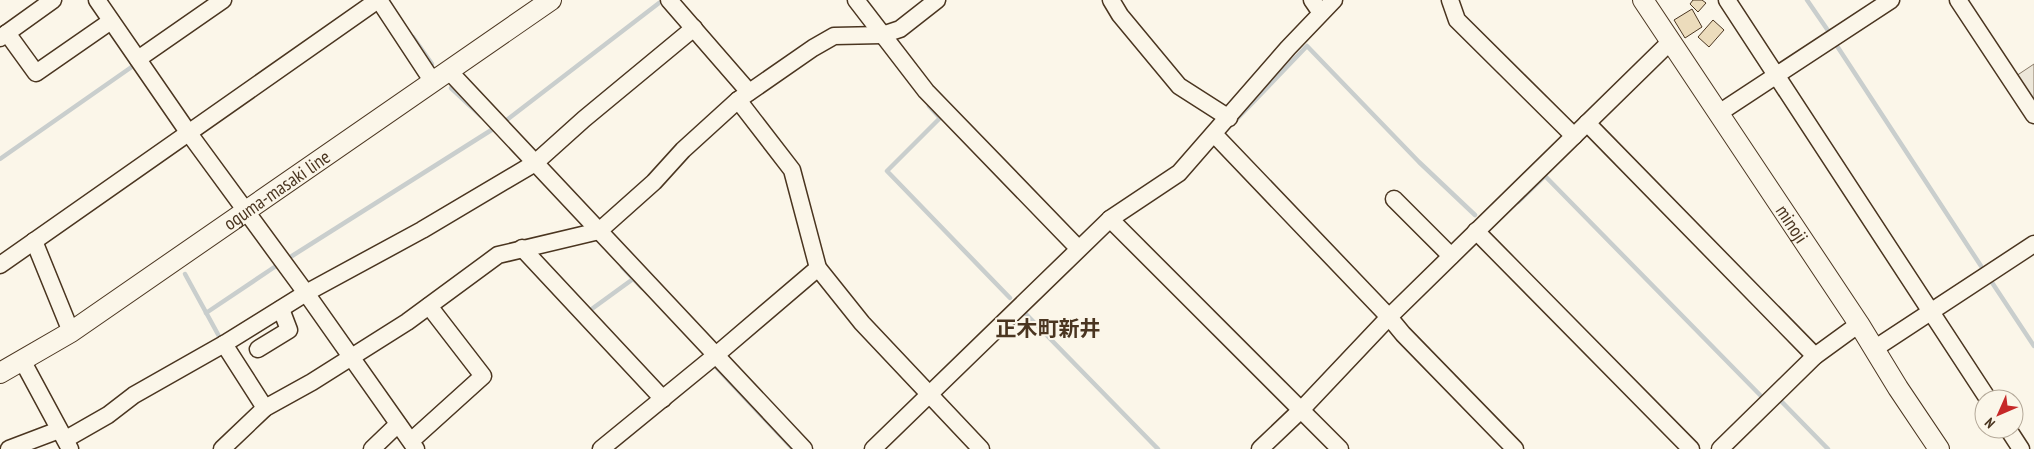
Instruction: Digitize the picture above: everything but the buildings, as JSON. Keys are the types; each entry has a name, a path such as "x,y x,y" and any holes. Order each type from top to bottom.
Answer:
{"main road":[{"name":"oguma-masaki line","path":"0,373 71,332 551,0"},
{"name":"minoji","path":"1644,0 1859,324 1939,449"}],"street":[{"path":"53,0 4,36 36,73 112,22"},
{"path":"97,0 188,132 414,445 483,376 429,306"},
{"path":"138,59 223,0"},
{"path":"0,265 379,0 441,76 535,163 804,449"},
{"path":"668,0 694,28 743,96 792,170 818,268 862,323 981,449"},
{"path":"856,0 926,91 1078,248"},
{"path":"222,449 239,435 265,408 312,382 407,322 498,255 599,231 654,182 683,150 743,96 834,36 882,35 900,29 937,0"},
{"path":"1112,0 1120,15 1179,86 1228,118"},
{"path":"873,449 1110,218 1179,173 1288,48 1317,6 1334,0"},
{"path":"1450,0 1457,20 1574,136"},
{"path":"1727,0 1981,389"},
{"path":"1719,113 1891,0"},
{"path":"1958,0 2034,115"},
{"path":"9,449 65,440 108,415 134,395 535,163 584,118 694,28"},
{"path":"1260,449 1302,409 1389,317 1670,41"},
{"path":"1587,123 1815,356"},
{"path":"1214,134 1389,317 1403,334 1515,449"},
{"path":"1394,199 1451,256"},
{"path":"1110,218 1340,449"},
{"path":"1476,231 1691,449"},
{"path":"34,241 71,332"},
{"path":"1874,349 2034,244"},
{"path":"522,248 663,399"},
{"path":"601,449 818,268"},
{"path":"258,349 289,330 281,309"},
{"path":"1720,449 1815,356 1859,324"},
{"path":"224,344 265,408"},
{"path":"22,360 65,440"},
{"path":"372,449 398,424"}],"shaded area":[{"path":"2034,64 2034,104 2016,76"}],"waterway":[{"path":"1807,0 1829,32"},
{"path":"508,119 659,3"},
{"path":"413,37 432,64"},
{"path":"1236,120 1307,46 1419,162 1475,215"},
{"path":"1837,46 1981,266"},
{"path":"0,159 133,66 135,68"},
{"path":"451,88 481,116"},
{"path":"929,106 940,118 887,171 1010,298"},
{"path":"292,256 493,129"},
{"path":"1518,202 1545,176 1761,396"},
{"path":"206,313 276,266"},
{"path":"622,267 642,288"},
{"path":"185,274 220,338"},
{"path":"589,311 633,279"},
{"path":"1991,281 2034,346"},
{"path":"1024,312 1158,449"},
{"path":"715,366 793,449"},
{"path":"1782,402 1828,449"}],"district":[{"name":"正木町新井","path":"1048,328"}]}
